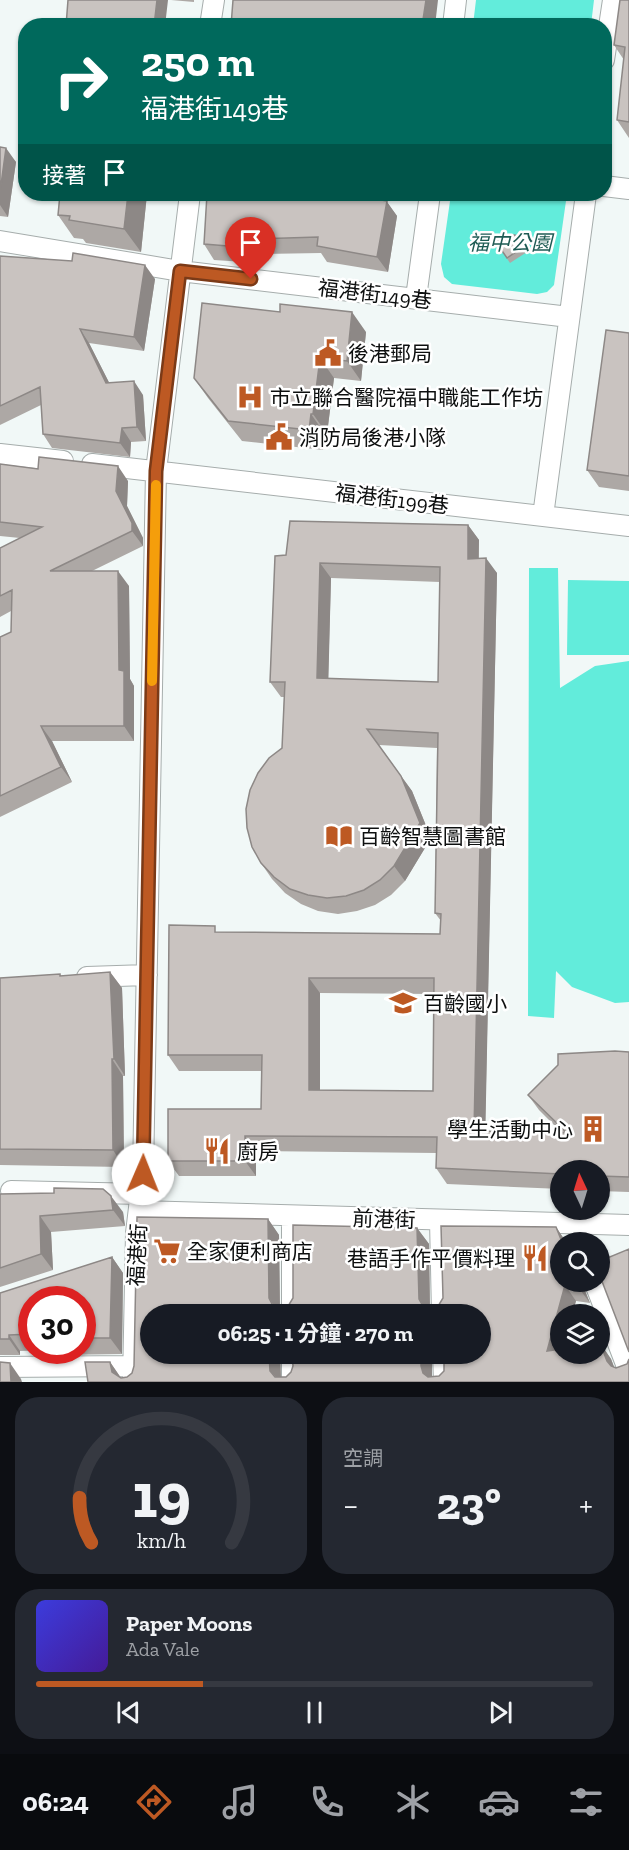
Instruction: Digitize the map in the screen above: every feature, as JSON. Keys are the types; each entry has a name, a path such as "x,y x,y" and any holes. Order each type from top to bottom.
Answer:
{"street":[{"path":"211,18 214,0"},
{"path":"454,18 456,0"},
{"path":"610,18 613,0"},
{"path":"612,187 629,189"},
{"name":"福港街","path":"133,1374 135,1256 140,1203 147,975 156,471 189,201"},
{"path":"416,298 428,201"},
{"path":"543,516 585,201"},
{"name":"福港街149巷","path":"0,241 180,271 569,316"},
{"name":"福港街199巷","path":"0,454 629,526"},
{"path":"68,978 147,975"},
{"name":"前港街","path":"11,1191 292,1216 629,1225"},
{"path":"292,1216 292,1304"},
{"path":"440,1221 442,1304"},
{"path":"572,1223 575,1232"},
{"path":"113,1264 135,1256"},
{"path":"598,1292 629,1372"},
{"path":"292,1364 292,1382"},
{"path":"443,1364 444,1382"},
{"path":"0,1367 133,1374"}],"green space":[{"path":"476,0 594,0 592,18 474,18"},
{"name":"福中公園","path":"450,201 566,201 554,285 547,292 537,294 452,284 444,277 441,264"},
{"path":"529,568 558,568 560,688 595,666 629,661 629,1002 615,1003 572,987 556,971 554,1018 528,1016"},
{"path":"568,580 629,581 629,655 567,655"}],"building":[{"path":"68,0 157,0 155,18 67,18"},
{"path":"233,0 426,0 423,18 232,18"},
{"path":"620,0 629,0 629,122 617,120 625,47 614,45"},
{"path":"0,147 6,148 0,192"},
{"path":"59,201 127,201 124,229 69,220 70,216 58,215"},
{"path":"207,201 387,201 377,257 317,246 318,237 252,239 252,248 204,244"},
{"path":"507,235 515,235 523,247 507,258 496,242"},
{"path":"73,253 145,265 134,337 80,329 106,383 134,381 137,427 122,428 120,443 43,434 40,387 0,406 0,256 72,261"},
{"path":"202,303 280,312 280,304 352,312 347,361 320,358 309,430 228,421 194,378"},
{"path":"606,330 629,333 629,476 587,470"},
{"path":"39,457 118,466 116,491 132,523 132,531 50,571 118,571 119,670 124,671 124,726 41,726 61,767 0,796 0,637 11,632 12,590 0,596 0,548 42,527 0,522 0,464 38,469"},
{"path":"290,521 468,525 468,559 486,558 474,1131 567,1133 528,1095 558,1065 558,1054 629,1052 629,1177 610,1176 610,1160 550,1160 550,1173 436,1168 437,1137 245,1136 245,1161 168,1161 168,1109 261,1109 262,1055 168,1055 169,925 215,926 215,932 440,934 441,914 435,913 438,733 367,729 401,776 420,823 394,866 380,880 364,890 346,896 327,898 290,889 261,863 252,847 247,828 246,809 250,790 258,773 269,758 282,748 285,682 270,682 275,556 286,555","holes":["320,563 440,567 438,682 317,678","309,978 434,978 433,1091 309,1090"]},
{"path":"110,972 114,1059 112,1059 113,1150 0,1149 0,978"},
{"path":"54,1188 103,1189 111,1196 113,1210 40,1216 41,1254 0,1268 0,1194 54,1193"},
{"path":"137,1217 268,1219 269,1298 272,1304 140,1304 140,1364 270,1364 270,1371 275,1377 286,1377 291,1372 293,1364 421,1364 423,1373 428,1377 439,1376 444,1371 444,1364 491,1364 491,1304 439,1304 443,1298 441,1226 556,1227 558,1232 550,1232 550,1292 563,1292 560,1304 550,1304 550,1340 547,1351 550,1351 550,1364 609,1364 616,1368 627,1364 629,1359 629,1382 88,1382 85,1364 110,1362 112,1372 121,1378 132,1373"},
{"path":"293,1225 417,1228 419,1299 422,1304 289,1304 293,1298"},
{"path":"629,1249 629,1352 606,1292 610,1292 610,1257"},
{"path":"112,1257 110,1338 96,1338 96,1286 22,1286"},
{"path":"18,1287 18,1335 9,1335 9,1339 0,1339 0,1293"},
{"path":"0,1362 10,1363 11,1382 0,1382"}],"slow traffic":[{"path":"152,681 156,485"}],"place":[{"name":"後港郵局","path":"328,353"},
{"name":"市立聯合醫院福中職能工作坊","path":"250,397"},
{"name":"消防局後港小隊","path":"279,437"},
{"name":"百齡智慧圖書館","path":"339,836"},
{"name":"百齡國小","path":"403,1003"},
{"name":"學生活動中心","path":"593,1129"},
{"name":"廚房","path":"217,1151"},
{"name":"全家便利商店","path":"167,1251"},
{"name":"巷語手作平價料理","path":"535,1258"}],"route":[{"path":"143,1174 156,471 180,271 251,279"}]}
